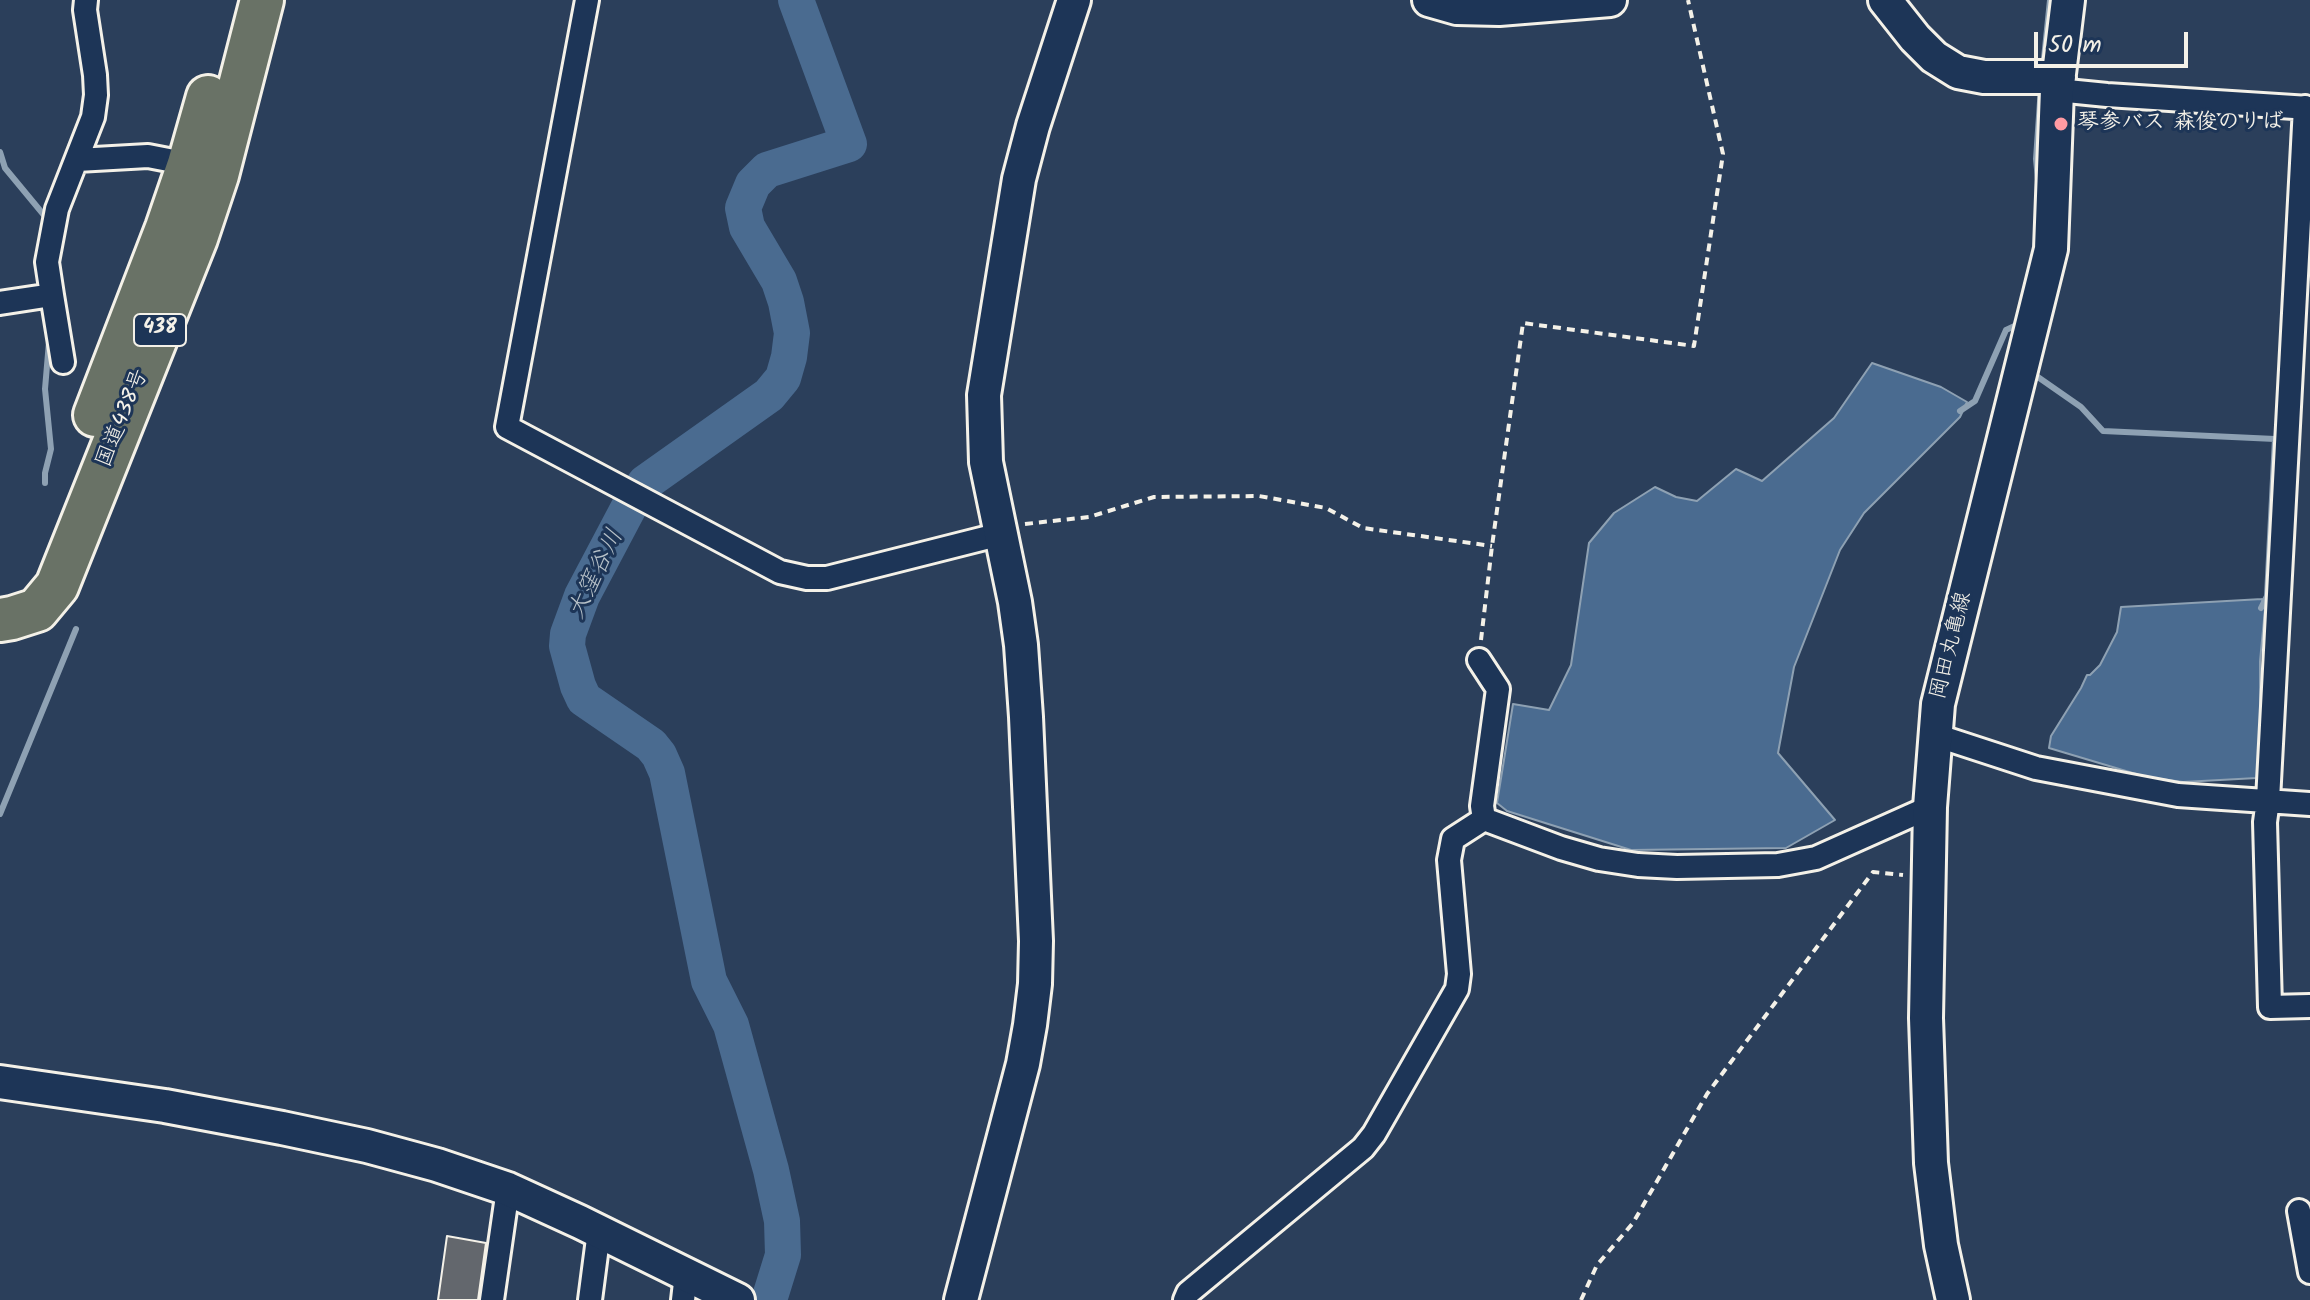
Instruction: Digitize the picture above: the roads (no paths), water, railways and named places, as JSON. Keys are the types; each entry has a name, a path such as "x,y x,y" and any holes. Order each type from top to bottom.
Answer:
{"highway":[{"name":"国道438号","path":"0,597 18,593 32,575 189,164 235,0"},
{"name":"国道438号","path":"0,620 37,610 57,586 196,238 217,175 262,0"}],"street":[{"path":"63,362 48,296 47,262 57,209 93,117 96,95 86,0"},
{"path":"587,0 507,427 780,572 807,578 827,578 1000,530"},
{"path":"961,1300 1023,1064 1035,984 1036,941 1021,645 985,450 984,395 1019,179 1074,0"},
{"path":"1429,0 1457,8 1499,9 1610,0"},
{"path":"1885,0 1934,57 1958,72 1984,77 2050,80 2107,95 2308,108 2265,822 2270,1007 2310,1006"},
{"name":"岡田丸亀線","path":"1953,1300 1941,1245 1931,1163 1926,1018 1930,807 1935,735 1938,704 2051,249 2050,80 2068,0"},
{"path":"77,160 148,156 189,164"},
{"path":"0,303 48,296"},
{"path":"1479,660 1498,689 1482,806 1484,819"},
{"path":"1935,735 2036,768 2178,795 2310,804"},
{"path":"1484,819 1599,859 1677,867 1778,865 1816,858 1930,807"},
{"path":"1185,1300 1188,1293 1363,1148 1374,1134 1457,989 1459,974 1449,860 1453,839 1484,819"},
{"path":"0,1082 165,1106 282,1128 437,1165 508,1189 599,1231 684,1287 738,1300"},
{"path":"492,1300 508,1189"},
{"path":"2299,1211 2310,1272"},
{"path":"590,1300 599,1231"}],"water":[{"path":"1872,363 1941,387 1967,402 1960,417 1864,513 1840,550 1794,667 1778,753 1835,820 1786,848 1631,850 1507,811 1497,803 1513,704 1549,710 1571,665 1589,543 1614,513 1655,487 1676,497 1697,501 1736,469 1762,481 1834,418"},
{"path":"2262,599 2265,609 2260,661 2260,775 2257,778 2183,782 2146,777 2049,748 2051,736 2087,675 2100,665 2117,632 2121,607"}],"waterway":[{"name":"大窪谷川","path":"769,1300 783,1255 782,1221 731,1025 709,981 667,773 651,745 584,699 567,646 568,634 582,596 645,483 769,395 783,378 792,333 786,302 779,281 747,227 743,208 753,184 767,170 849,144 796,0"},
{"path":"2043,68 2050,0"},
{"path":"2038,180 2036,159 2041,87"},
{"path":"0,152 5,168 48,220"},
{"path":"1960,411 1975,401 2006,330 2021,323"},
{"path":"45,483 51,449 45,389 49,342"},
{"path":"2036,370 2035,375 2081,407 2103,431 2275,439 2267,596 2261,608"},
{"path":"0,814 76,629"}],"place":[{"name":"琴参バス 森俊のりば","path":"2061,124"}]}
